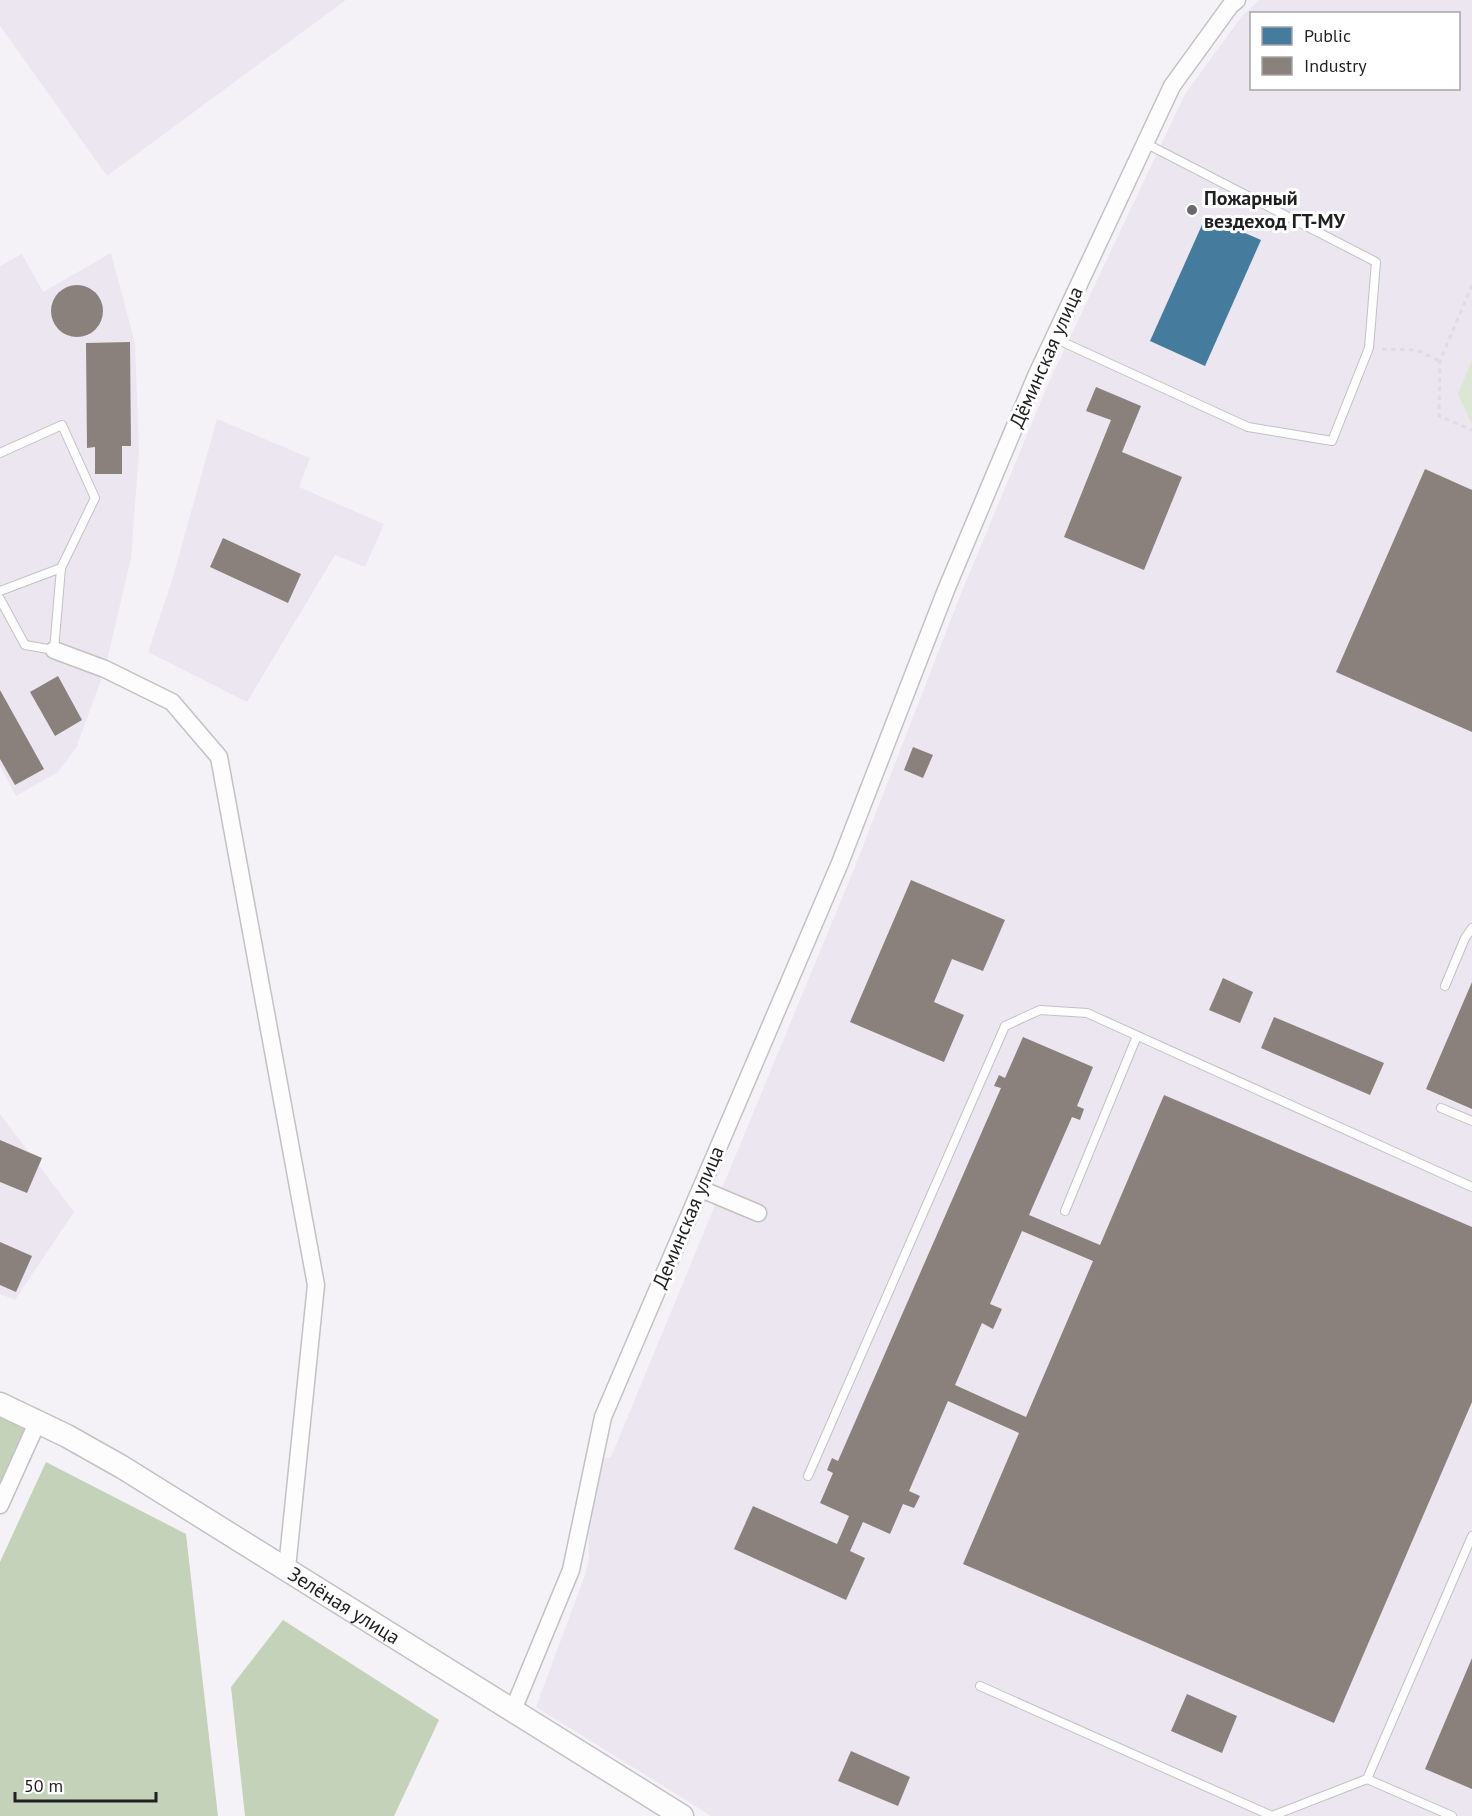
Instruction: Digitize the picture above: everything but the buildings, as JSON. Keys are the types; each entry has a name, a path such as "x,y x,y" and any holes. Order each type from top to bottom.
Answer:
{"street":[{"name":"Дёминская улица","path":"891,732 951,579 1036,376 1145,142 1172,86 1230,6 1237,0"},
{"path":"54,650 105,669 172,702 219,757 316,1285 287,1568"},
{"name":"Деминская улица","path":"513,1710 571,1570 603,1417 840,863 891,732"},
{"path":"700,1189 735,1208 758,1213"},
{"name":"Зелёная улица","path":"0,1404 38,1420 122,1467 682,1816"},
{"path":"0,1504 38,1420"}],"lane":[{"path":"1054,338 1248,427 1332,441 1369,348 1376,262 1145,142"},
{"path":"0,453 62,425 95,498 61,568 54,650 25,645 0,599"},
{"path":"0,591 61,568"},
{"path":"1445,986 1465,938 1472,928"},
{"path":"808,1476 1005,1026 1041,1010 1087,1013 1472,1187"},
{"path":"1065,1211 1137,1036"},
{"path":"1441,1108 1472,1121"},
{"path":"1367,1779 1472,1536"},
{"path":"980,1686 1272,1816 1367,1779 1452,1816"}],"path":[{"path":"1472,285 1440,361 1438,416 1472,430"},
{"path":"1369,348 1416,350 1440,361"}],"shaded area":[{"path":"0,0 346,0 107,176 0,26"},
{"path":"1259,0 1472,0 1472,1816 711,1816 536,1707 585,1575 589,1558 588,1524 602,1459 611,1457 854,869 960,596 1049,382 1185,94 1242,16"},
{"path":"111,253 135,343 139,452 131,558 105,669 76,748 58,772 16,796 0,766 0,266 22,254 43,292"},
{"path":"217,419 310,458 299,487 384,524 365,567 335,555 247,702 148,652 172,580"},
{"path":"0,1114 74,1212 15,1300 0,1294"}],"green space":[{"path":"1472,360 1472,424 1458,394"},
{"path":"0,1404 38,1421 0,1505"},
{"path":"46,1462 186,1534 218,1816 0,1816 0,1562"},
{"path":"283,1620 439,1720 394,1816 245,1816 231,1687"}],"place":[{"name":"Пожарный вездеход ГТ-МУ","path":"1192,210"}]}
